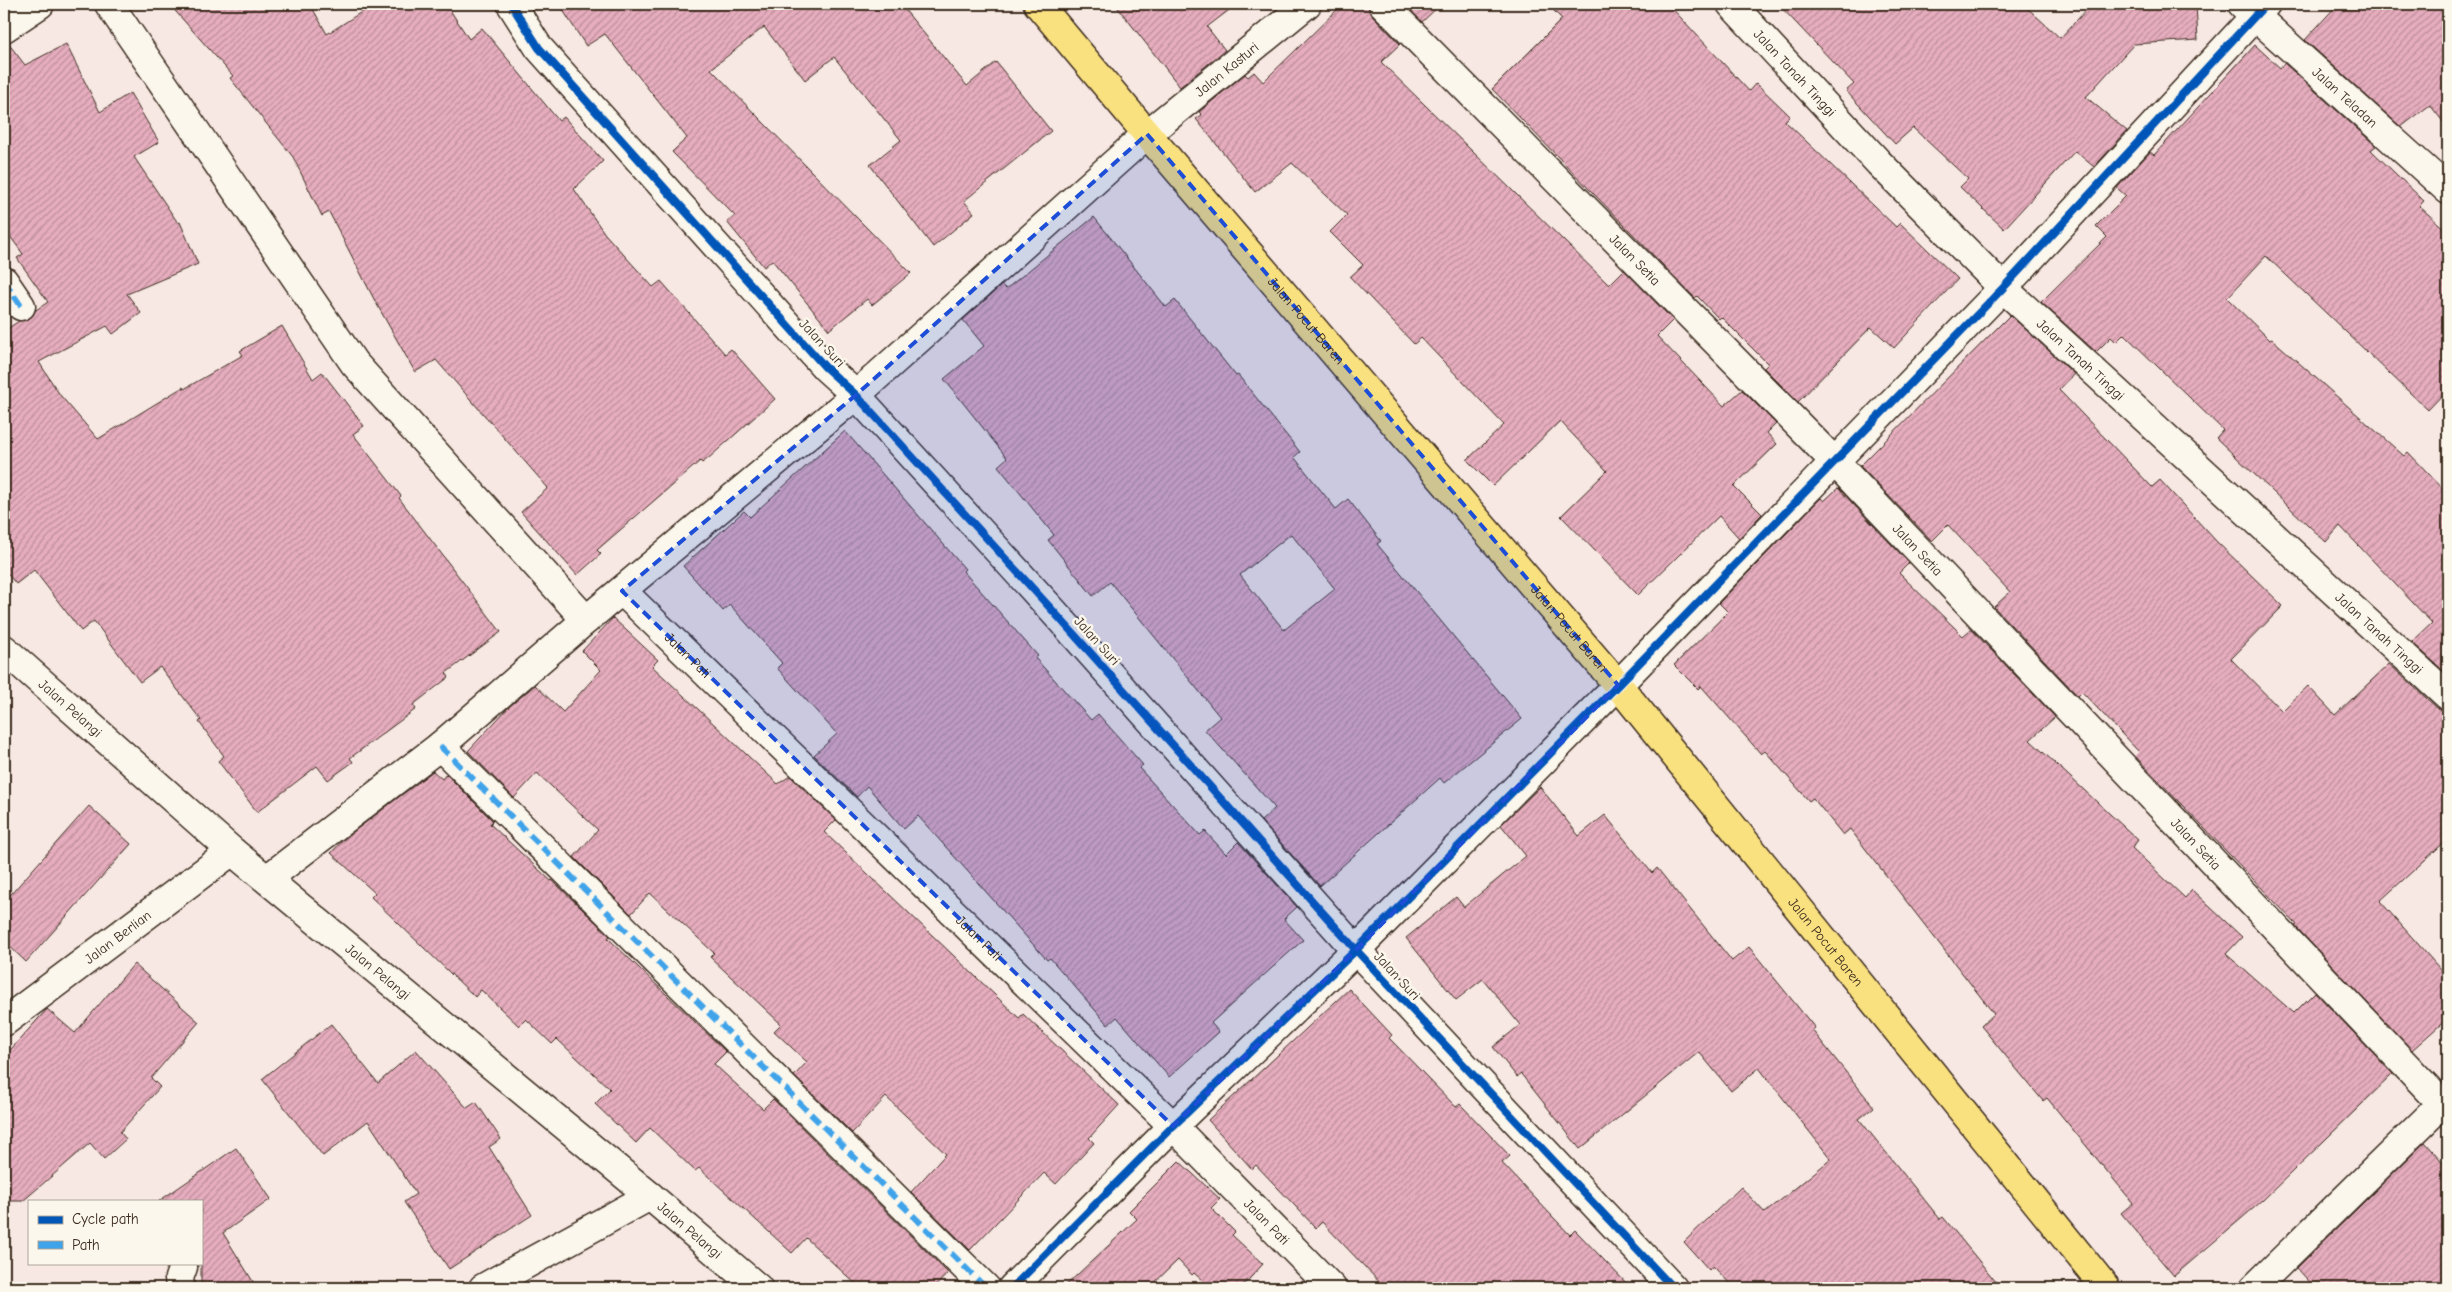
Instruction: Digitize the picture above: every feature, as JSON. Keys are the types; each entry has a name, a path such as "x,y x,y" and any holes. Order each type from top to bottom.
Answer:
{"main road":[{"name":"Jalan Pocut Baren","path":"1038,4 1146,134 1618,685 2106,1288"}],"street":[{"path":"4,28 40,4"},
{"path":"109,4 354,362 586,620"},
{"name":"Jalan Suri","path":"511,4 539,48 825,367 856,395 1054,612 1356,950 1672,1288"},
{"name":"Jalan Kasturi","path":"268,879 440,746 586,620 856,395 1146,134 1306,4"},
{"name":"Jalan Setia","path":"1383,4 1835,462 2447,1104"},
{"name":"Jalan Tanah Tinggi","path":"1731,4 1879,163 2003,288 2448,696"},
{"path":"1012,1288 1173,1126 1356,950 1835,462 2003,288 2254,8"},
{"name":"Jalan Teladan","path":"2254,8 2448,190"},
{"path":"4,281 21,306"},
{"name":"Jalan Pati","path":"622,591 1173,1126 1332,1288"},
{"name":"Jalan Pelangi","path":"4,649 232,851 650,1196 758,1288"},
{"path":"440,746 986,1288"},
{"name":"Jalan Berlian","path":"4,1022 232,851"},
{"path":"2254,1288 2447,1104"},
{"path":"482,1288 650,1196"}],"highlighted area":[{"path":"1147,134 1618,685 1356,950 1173,1126 622,591 856,395"}],"building":[{"path":"169,4 310,4 327,34 374,4 446,4 469,39 482,28 559,121 564,117 603,161 574,189 605,234 653,287 661,281 725,354 731,349 775,399 710,457 702,463 700,461 597,550 601,554 577,575 521,512 548,488 436,360 415,372 375,301 329,212 322,216 293,157 230,78 233,76"},
{"path":"559,4 900,4 967,86 996,62 1051,131 964,201 974,213 933,247 870,165 901,140 834,57 805,80 764,27 711,69 911,273 872,305 867,299 829,330 772,260 764,267 727,222 735,216 672,152 687,138 605,34 586,46"},
{"path":"1115,4 1237,4 1207,27 1225,50 1180,87"},
{"path":"1343,4 1368,4 1372,15 1400,44 1381,62 1609,285 1624,270 1673,320 1657,336 1724,406 1742,390 1776,424 1767,433 1777,444 1734,486 1762,514 1739,538 1719,516 1638,595 1561,516 1607,471 1560,421 1493,486 1467,460 1504,425 1421,338 1414,344 1350,277 1363,265 1330,232 1347,215 1292,163 1255,192 1196,119 1202,115 1199,112 1245,74 1248,77 1254,72 1263,82"},
{"path":"1405,4 1441,4 1422,22"},
{"path":"1547,4 1668,4 1749,91 1756,83 1790,116 1785,121 1896,227 1900,223 1958,279 1894,348 1871,327 1798,402 1764,368 1768,364 1721,317 1719,319 1697,296 1695,298 1492,89 1562,19"},
{"path":"1778,4 2023,4 2060,38 2092,4 2196,4 2198,40 2134,44 2086,97 2127,131 2094,167 2075,151 2004,229 1960,187 1968,179 1913,128 1895,144 1846,91 1854,84"},
{"path":"2338,4 2448,4 2448,128 2430,105 2401,127 2305,40"},
{"path":"4,43 8,43 25,65 66,44 100,112 130,93 159,142 134,157 178,223 180,222 198,264 127,294 141,313 113,334 107,326 39,362 60,395 98,439 183,387 184,389 243,355 240,351 282,326 313,379 322,372 364,426 353,434 501,632 446,673 449,677 413,705 416,709 350,758 353,762 328,780 317,766 257,812 218,761 224,756 199,722 201,720 160,667 140,682 94,621 81,631 34,570 16,584 4,569 4,331 19,321 29,319 36,310 48,302 17,258 23,254 4,228"},
{"path":"2255,45 2280,68 2284,63 2376,146 2371,150 2424,201 2419,206 2448,232 2448,389 2428,410 2266,256 2227,298 2270,340 2272,339 2404,456 2408,452 2448,494 2448,675 2412,642 2432,623 2340,526 2326,542 2216,438 2223,430 2124,334 2116,342 2111,337 2096,352 2041,302 2107,237 2096,226 2126,196 2117,188 2150,152 2154,155"},
{"path":"1094,217 1166,307 1175,300 1236,376 1238,375 1300,452 1294,457 1336,509 1348,499 1381,541 1377,544 1522,719 1444,783 1440,778 1320,886 1261,821 1275,808 1205,730 1220,717 1110,582 1093,596 1048,540 1054,535 998,466 1007,458 944,379 984,346 963,320 1002,285 1006,289","holes":["1291,534 1335,589 1284,630 1240,575"]},
{"path":"2010,315 2074,374 2059,390 2152,487 2160,480 2216,541 2283,606 2231,659 2282,711 2308,686 2335,715 2389,664 2437,708 2448,711 2448,839 2380,901 2448,978 2448,1018 2412,1050 2295,926 2297,925 2135,756 2139,752 2082,692 2078,696 1994,607 2010,592 1948,525 1932,541 1860,466"},
{"path":"845,431 965,569 963,571 1038,656 1035,658 1091,720 1098,714 1143,765 1139,768 1200,835 1205,831 1226,854 1238,842 1297,907 1284,919 1303,940 1211,1023 1219,1032 1169,1077 1117,1017 1108,1025 1050,958 1047,960 918,816 904,829 867,786 857,797 814,755 837,734 777,668 782,663 730,605 723,611 683,566 744,511 750,517"},
{"path":"1838,488 1909,563 1899,573 1963,636 1971,629 2055,717 2030,740 2138,840 2132,848 2185,898 2192,890 2242,937 2226,954 2294,1013 2315,992 2393,1074 2262,1201 2174,1276 2121,1213 2133,1203 2047,1098 2043,1101 1981,1026 1994,1014 1850,829 1843,835 1813,798 1809,801 1765,751 1761,754 1701,686 1698,689 1674,665 1728,612 1719,603 1821,498 1824,501"},
{"path":"613,618 658,660 652,666 778,784 790,776 836,820 824,832 1019,1018 1023,1014 1119,1105 1089,1138 1094,1143 1056,1184 1044,1173 970,1250 911,1192 946,1154 886,1097 852,1133 794,1076 807,1062 774,1031 781,1024 710,957 714,953 650,893 631,914 574,857 598,830 537,773 514,798 468,751 509,707 535,685 563,712 601,670 582,651"},
{"path":"433,771 442,779 446,774 493,821 490,824 610,936 608,938 726,1052 714,1064 763,1109 773,1099 948,1273 934,1288 860,1288 806,1238 792,1253 699,1168 695,1171 650,1128 636,1143 595,1104 610,1089 557,1039 552,1044 526,1019 519,1026 481,990 475,997 371,897 375,893 331,853 344,839"},
{"path":"1540,787 1579,836 1605,815 1652,873 1657,868 1732,961 1749,947 1815,1028 1812,1030 1874,1107 1859,1119 1940,1219 1943,1217 2001,1288 1734,1288 1713,1266 1709,1270 1684,1242 1741,1187 1765,1213 1831,1159 1759,1068 1731,1091 1699,1052 1580,1149 1521,1074 1517,1077 1493,1047 1520,1025 1483,979 1456,1000 1406,938 1456,897 1464,907 1526,856 1501,825"},
{"path":"89,806 131,844 26,962 4,941 4,902"},
{"path":"134,964 199,1022 151,1078 160,1087 120,1132 126,1139 104,1159 90,1143 23,1201 4,1201 4,1057 47,1009 75,1033"},
{"path":"1349,989 1392,1035 1389,1038 1456,1107 1460,1104 1510,1156 1502,1163 1570,1235 1575,1230 1631,1288 1385,1288 1322,1222 1316,1228 1256,1165 1252,1169 1208,1120"},
{"path":"331,1024 378,1083 416,1050 467,1108 476,1102 501,1139 489,1147 532,1215 449,1269 404,1202 416,1194 368,1121 323,1156 262,1079"},
{"path":"2425,1142 2448,1168 2448,1288 2315,1288 2297,1268"},
{"path":"236,1148 271,1199 223,1233 257,1288 201,1288 202,1200 160,1200"},
{"path":"1179,1161 1220,1199 1211,1208 1235,1232 1232,1235 1263,1264 1241,1288 1211,1288 1194,1273 1192,1275 1178,1260 1149,1288 1063,1288 1137,1219 1129,1211"}],"marked path":[{"path":"4,281 21,306"},
{"path":"440,746 986,1288"}],"cycle path":[{"path":"511,4 539,48 825,367 856,395 1054,612 1356,950 1673,1288"},
{"path":"1012,1288 1173,1126 1356,950 1618,685 2003,288 2266,4"}]}
